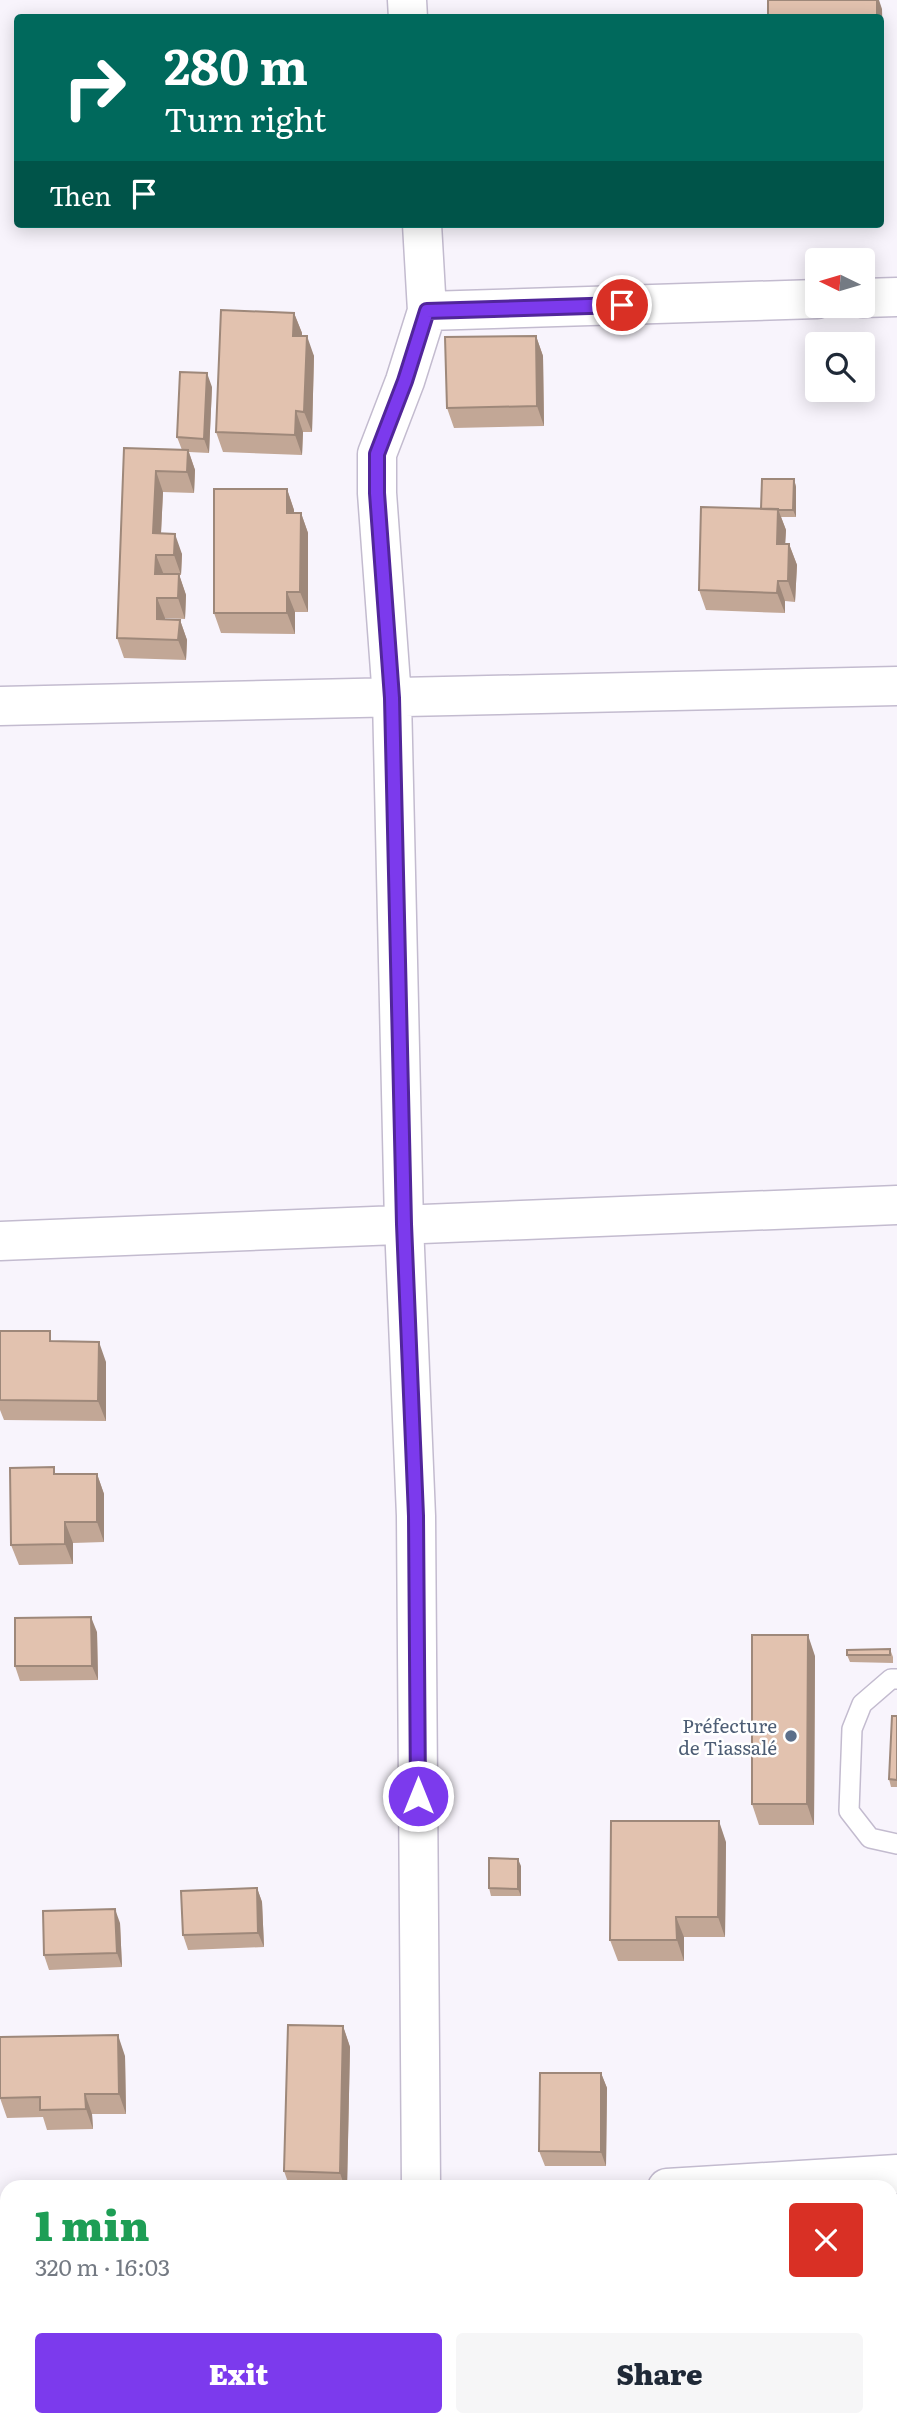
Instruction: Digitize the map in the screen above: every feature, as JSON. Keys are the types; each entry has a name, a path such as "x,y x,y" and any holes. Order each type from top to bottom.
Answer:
{"street":[{"path":"421,2180 416,1516 404,1224 392,698 377,493 377,454 405,381 427,311 422,228"},
{"path":"875,298 897,297"},
{"path":"427,311 805,299"},
{"path":"0,706 897,686"},
{"path":"0,1241 897,1205"},
{"path":"798,2180 897,2174"}],"lane":[{"path":"897,1679 891,1679 862,1704 852,1729 849,1811 870,1838 897,1844"}],"building":[{"path":"768,0 877,0 877,14 768,14"},
{"path":"221,310 294,313 293,336 307,336 304,412 296,411 295,435 216,432"},
{"path":"536,336 537,406 447,408 445,337"},
{"path":"180,372 207,373 204,439 177,437"},
{"path":"124,448 188,450 187,472 156,471 153,533 175,534 174,555 156,555 155,574 179,574 178,598 157,598 157,619 180,620 178,640 117,638"},
{"path":"762,479 794,479 793,510 761,509"},
{"path":"214,489 287,489 287,513 301,513 300,592 287,592 287,613 214,613"},
{"path":"701,507 778,509 777,544 789,544 788,581 778,581 777,593 699,590"},
{"path":"0,1331 50,1331 50,1341 99,1342 98,1401 0,1400"},
{"path":"54,1467 54,1474 97,1474 97,1522 65,1522 65,1544 11,1545 10,1468"},
{"path":"91,1617 92,1666 15,1666 15,1618"},
{"path":"752,1635 808,1635 807,1804 752,1804"},
{"path":"890,1649 890,1655 847,1655 847,1650"},
{"path":"892,1716 897,1716 897,1780 889,1779"},
{"path":"611,1821 719,1821 718,1917 676,1917 677,1940 610,1940"},
{"path":"489,1858 518,1859 518,1889 489,1888"},
{"path":"257,1888 258,1933 183,1935 181,1891"},
{"path":"115,1909 117,1953 44,1955 43,1911"},
{"path":"288,2025 343,2026 340,2173 284,2171"},
{"path":"118,2035 119,2094 85,2094 86,2109 40,2110 40,2097 0,2098 0,2037"},
{"path":"540,2073 601,2073 601,2152 539,2151"}],"place":[{"name":"Préfecture de Tiassalé","path":"791,1736"}],"route":[{"path":"418,1796 416,1516 404,1224 392,698 377,493 377,454 405,381 427,311 622,305"}]}
